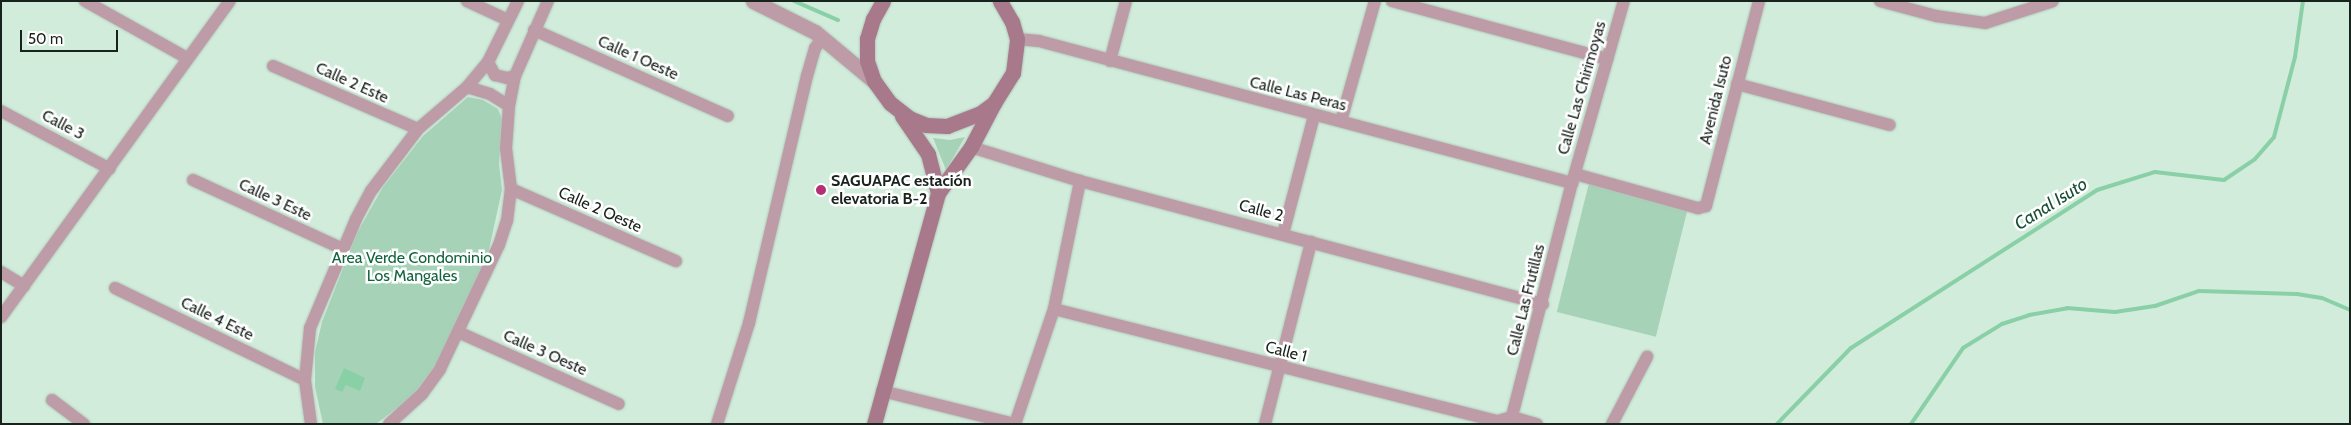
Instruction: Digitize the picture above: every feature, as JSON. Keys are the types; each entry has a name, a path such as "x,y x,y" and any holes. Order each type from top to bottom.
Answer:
{"main road":[{"path":"883,1 873,19 867,39 868,61 874,81 928,154 938,193"},
{"path":"874,424 938,193 971,147 994,103 1013,73 1016,39 1002,3"},
{"path":"894,106 909,118 926,125 947,126 980,114 994,103"}],"street":[{"path":"85,1 187,58"},
{"path":"1,318 230,1"},
{"path":"467,1 508,20"},
{"path":"311,424 306,380 310,328 343,249 371,191 418,130 467,87 488,62 518,1"},
{"path":"390,424 422,394 440,369 502,237 507,221 511,189 506,148 509,106 515,76 548,1"},
{"path":"753,1 822,39 874,81"},
{"path":"1110,61 1126,1"},
{"path":"1341,121 1375,1"},
{"path":"1392,1 1607,59"},
{"name":"Calle Las Chirimoyas","path":"1573,179 1624,1"},
{"name":"Avenida Isuto","path":"1706,206 1759,1"},
{"path":"1880,1 1936,16 1985,23 2054,1"},
{"name":"Calle 1 Oeste","path":"534,30 728,116"},
{"path":"717,424 749,323 807,76 815,48 822,39"},
{"name":"Calle Las Peras","path":"1016,39 1039,41 1314,116 1341,121 1573,179 1698,208 1706,206"},
{"path":"488,62 495,75 507,78 515,76"},
{"name":"Calle 2 Este","path":"272,66 418,130"},
{"path":"1737,84 1890,125"},
{"path":"467,87 490,94 509,106"},
{"name":"Calle 3","path":"1,111 110,169"},
{"path":"1283,234 1314,116"},
{"name":"Calle 2","path":"971,147 1080,181 1543,304"},
{"name":"Calle Las Frutillas","path":"1511,420 1543,304 1573,179"},
{"name":"Calle 3 Este","path":"193,180 343,249"},
{"path":"882,391 1014,424 1054,309 1080,181"},
{"name":"Calle 2 Oeste","path":"511,189 676,261"},
{"path":"1265,424 1311,242"},
{"path":"1,272 24,286"},
{"name":"Calle 4 Este","path":"115,288 306,380"},
{"name":"Calle 1","path":"1054,309 1280,368 1498,421 1511,420 1537,424"},
{"name":"Calle 3 Oeste","path":"458,332 619,404"},
{"path":"1612,424 1647,357"},
{"path":"52,400 84,424"}],"green space":[{"name":"Area Verde Condominio Los Mangales","path":"468,97 483,100 498,109 502,119 499,164 502,190 488,254 437,363 417,390 376,424 323,424 315,387 315,352 322,322 357,233 383,187 423,136"},
{"path":"965,137 946,170 933,138 950,140"},
{"path":"1589,183 1688,208 1656,337 1557,312"}],"shaded area":[{"path":"344,368 365,378 360,391 346,385 342,392 335,389"}],"waterway":[{"path":"794,1 838,20"},
{"name":"Canal Isuto","path":"1777,424 1851,348 2097,190 2155,172 2224,180 2255,159 2274,137 2295,57 2303,1"},
{"path":"1911,424 1963,348 2002,324 2029,315 2067,308 2115,312 2155,306 2199,291 2297,294 2322,298 2350,310"}],"place":[{"name":"SAGUAPAC estación elevatoria B-2","path":"821,190"}]}
